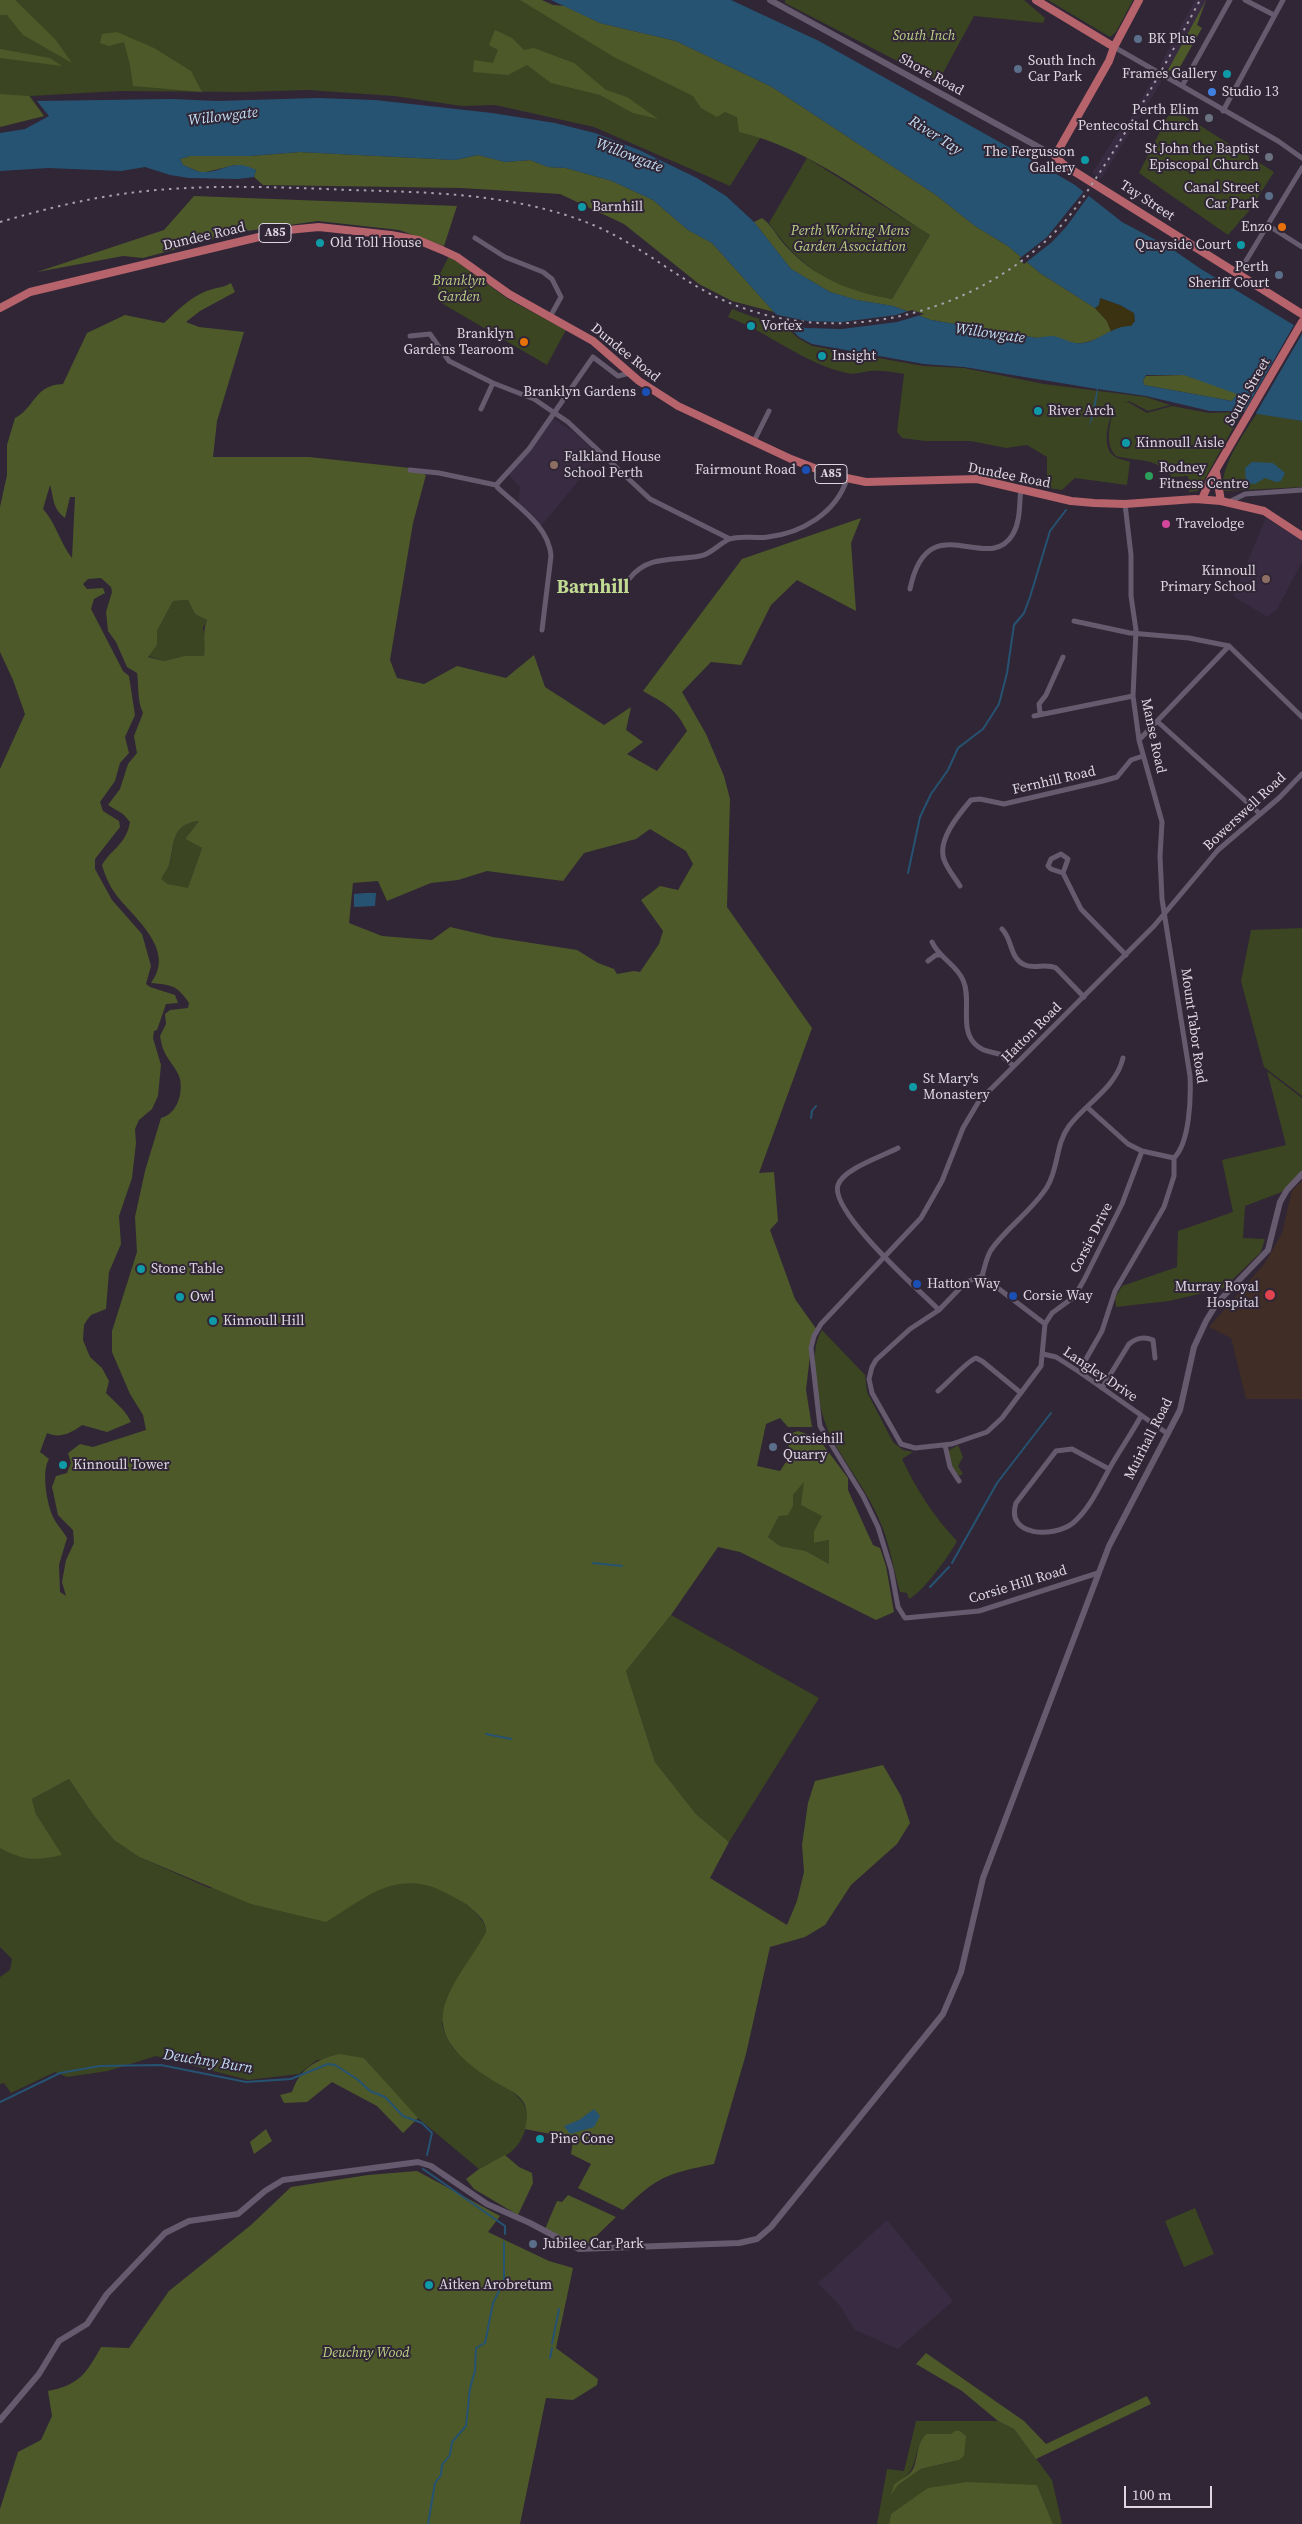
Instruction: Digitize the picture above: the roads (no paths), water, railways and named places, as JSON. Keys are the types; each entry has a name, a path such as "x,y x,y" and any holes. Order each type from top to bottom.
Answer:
{"main road":[{"path":"1036,0 1114,46"},
{"path":"1054,156 1109,61 1114,46 1140,0"},
{"name":"Tay Street","path":"1054,156 1302,314"},
{"name":"Dundee Road","path":"0,308 30,292 105,272 288,230 319,227 418,240 457,257 509,294 593,341 630,374 678,406 813,468 846,479 866,482 977,479 1071,501 1125,504 1202,499 1225,501 1264,511 1302,536"},
{"name":"South Street","path":"1202,499 1301,323"},
{"path":"1216,472 1225,501"}],"street":[{"name":"Shore Road","path":"770,0 1054,156"},
{"path":"1182,86 1230,0"},
{"path":"1245,0 1274,15"},
{"path":"1223,111 1283,0"},
{"path":"1114,46 1223,111 1278,141 1302,158"},
{"path":"1238,274 1269,226 1302,168"},
{"path":"1269,226 1302,248"},
{"path":"475,238 505,257 543,272 552,279 561,297 550,317"},
{"path":"410,336 430,334 449,360 493,383 534,399 587,438 650,499 730,539 769,537 810,524 831,505 846,479"},
{"path":"496,485 529,450 593,357 618,376 630,374"},
{"path":"481,409 493,383"},
{"path":"754,442 769,411"},
{"path":"410,470 439,473 496,485 544,531 551,556 542,630"},
{"path":"910,589 914,573 921,560 937,546 949,543 973,549 986,548 997,546 1008,539 1018,518 1021,488"},
{"path":"1225,501 1245,494 1302,490"},
{"name":"Manse Road","path":"1125,504 1131,555 1131,596 1136,634 1132,696 1139,740 1162,822 1160,856 1162,899 1165,912"},
{"path":"630,578 636,570 653,561 701,556 716,550 730,539"},
{"path":"1074,621 1136,634 1189,638 1230,646 1302,717"},
{"path":"1139,740 1230,646"},
{"path":"1045,714 1040,713 1039,704 1046,695 1063,657"},
{"path":"1034,716 1132,696"},
{"path":"1158,722 1259,814"},
{"name":"Fernhill Road","path":"960,886 945,862 942,846 963,809 971,800 980,799 1004,804 1103,781 1117,777 1131,760 1143,756"},
{"name":"Bowerswell Road","path":"1165,912 1218,850 1279,798 1302,774"},
{"path":"1063,873 1081,909 1126,955"},
{"name":"Hatton Road","path":"885,1258 921,1218 932,1200 969,1116 980,1101 1126,955 1165,912"},
{"name":"Mount Tabor Road","path":"1086,1358 1102,1331 1115,1291 1164,1207 1174,1176 1174,1158 1178,1153 1187,1125 1191,1091 1165,912"},
{"path":"1002,929 1006,932 1009,947 1019,961 1028,966 1050,965 1056,968 1084,996"},
{"path":"932,942 940,956 964,980 967,989 968,1032 972,1041 982,1050 1000,1055 1014,1066"},
{"path":"928,961 936,956 940,956"},
{"path":"982,1276 1045,1324 1044,1354 1040,1369 1002,1418 990,1430 962,1442 945,1445 915,1448 901,1444 872,1393 869,1379 876,1360 910,1329 939,1310 966,1282 982,1276 991,1251 1046,1189 1054,1173 1062,1136 1082,1111 1088,1108 1110,1083 1120,1067 1122,1058"},
{"path":"1088,1108 1122,1140 1142,1151 1174,1158"},
{"path":"898,1148 854,1169 838,1185 837,1195 840,1204 885,1258 939,1310"},
{"name":"Corsie Drive","path":"1045,1324 1052,1313 1074,1297 1084,1280 1124,1201 1142,1151"},
{"name":"Muirhall Road","path":"0,2420 39,2374 59,2341 87,2324 107,2294 165,2233 189,2221 238,2214 265,2191 283,2180 418,2162 431,2166 487,2204 530,2223 579,2249 714,2246 751,2241 763,2234 943,2014 961,1972 983,1878 1090,1592 1121,1520 1183,1403 1194,1347 1206,1321 1218,1304 1268,1250 1280,1202 1287,1190 1302,1174"},
{"name":"Corsie Hill Road","path":"885,1258 821,1324 814,1336 810,1355 820,1426 863,1496 878,1527 891,1569 899,1613 909,1619 978,1611 1098,1573"},
{"path":"1102,1388 1129,1344 1135,1339 1142,1337 1153,1340 1155,1358"},
{"name":"Langley Drive","path":"1044,1354 1064,1362 1168,1434"},
{"path":"938,1390 952,1380 968,1362 976,1358 984,1362 1021,1393"},
{"path":"1109,1469 1075,1450 1068,1448 1056,1452 1016,1503 1014,1512 1018,1523 1025,1529 1038,1533 1067,1527 1083,1512 1109,1469 1141,1416"},
{"path":"945,1445 950,1466 959,1481"}],"water":[{"path":"551,0 731,0 819,41 1046,168 1075,185 1122,222 1169,247 1201,269 1302,330 1302,421 1239,411 1210,411 1146,396 1098,389 1095,412 1089,427 1097,389 964,367 924,364 812,344 799,337 774,312 712,243 688,230 653,200 612,181 566,168 548,167 530,160 505,162 478,155 455,160 300,152 249,156 190,156 180,159 183,165 200,172 210,172 234,165 248,166 256,170 254,177 238,179 189,178 170,175 145,167 121,171 48,168 0,171 0,133 25,129 49,116 37,101 172,99 217,101 317,98 375,100 492,113 555,123 595,133 639,150 697,178 726,196 754,222 791,269 830,292 857,300 893,306 931,320 1037,338 1052,336 1079,343 1089,342 1124,326 1131,326 1135,321 1134,313 1120,305 1100,298 1099,305 1095,308 1040,273 1008,246 975,226 936,195 772,87 676,41 600,23","holes":["1146,375 1184,375 1237,394 1232,401 1144,385 1143,380"]},
{"path":"1252,462 1273,463 1285,473 1281,481 1276,482 1265,478 1255,484 1246,483 1245,468"},
{"path":"376,893 375,906 354,907 354,894"},
{"path":"594,2109 600,2116 594,2127 570,2134 564,2126 579,2120"}],"waterway":[{"path":"908,873 920,817 931,794 948,770 958,748 983,729 999,704 1007,673 1014,625 1024,613 1050,531 1066,510"},
{"path":"811,1118 812,1111 816,1106"},
{"path":"952,1563 997,1483 1051,1413"},
{"path":"593,1563 622,1566"},
{"path":"930,1587 949,1567"},
{"path":"486,1734 511,1739"},
{"name":"Deuchny Burn","path":"0,2102 60,2073 100,2066 161,2065 246,2082 291,2079 328,2064 335,2065 357,2079 370,2091 385,2097 403,2116 422,2123 432,2133 427,2155"},
{"name":"Deuchny Burn","path":"423,2169 505,2226 505,2234"},
{"name":"Deuchny Burn","path":"504,2242 504,2264"},
{"name":"Deuchny Burn","path":"428,2524 435,2483 441,2475 442,2465 450,2455 452,2442 466,2426 470,2388 475,2371 476,2348 485,2343 493,2303 504,2281 504,2266"},
{"path":"552,2344 559,2309"},
{"path":"550,2358 552,2348"}],"railway":[{"path":"0,222 86,200 144,191 203,187 292,188 452,194 527,205 560,213 593,225 632,245 708,293 743,308 784,319 826,323 869,321 911,314 951,300 990,282 1025,258 1065,222 1079,204 1134,118 1200,0"}],"place":[{"name":"BK Plus","path":"1138,39"},
{"name":"South Inch Car Park","path":"1018,69"},
{"name":"Frames Gallery","path":"1227,74"},
{"name":"Studio 13","path":"1212,92"},
{"name":"Perth Elim Pentecostal Church","path":"1209,118"},
{"name":"St John the Baptist Episcopal Church","path":"1269,157"},
{"name":"The Fergusson Gallery","path":"1085,160"},
{"name":"Canal Street Car Park","path":"1269,196"},
{"name":"Barnhill","path":"582,207"},
{"name":"Enzo","path":"1282,227"},
{"name":"Old Toll House","path":"320,243"},
{"name":"Quayside Court","path":"1241,245"},
{"name":"Perth Sheriff Court","path":"1279,275"},
{"name":"Vortex","path":"751,326"},
{"name":"Branklyn Gardens Tearoom","path":"524,342"},
{"name":"Insight","path":"822,356"},
{"name":"Branklyn Gardens","path":"646,392"},
{"name":"River Arch","path":"1038,411"},
{"name":"Kinnoull Aisle","path":"1126,443"},
{"name":"Falkland House School Perth","path":"554,465"},
{"name":"Fairmount Road","path":"806,470"},
{"name":"Rodney Fitness Centre","path":"1149,476"},
{"name":"Travelodge","path":"1166,524"},
{"name":"Kinnoull Primary School","path":"1266,579"},
{"name":"St Mary's Monastery","path":"913,1087"},
{"name":"Stone Table","path":"141,1269"},
{"name":"Hatton Way","path":"917,1284"},
{"name":"Murray Royal Hospital","path":"1270,1295"},
{"name":"Corsie Way","path":"1013,1296"},
{"name":"Owl","path":"180,1297"},
{"name":"Kinnoull Hill","path":"213,1321"},
{"name":"Corsiehill Quarry","path":"773,1447"},
{"name":"Kinnoull Tower","path":"63,1465"},
{"name":"Pine Cone","path":"540,2139"},
{"name":"Jubilee Car Park","path":"533,2244"},
{"name":"Aitken Arobretum","path":"429,2285"}],"district":[{"name":"Barnhill","path":"593,588"}],"park label":[{"name":"South Inch","path":"924,36"},
{"name":"Perth Working Mens Garden Association","path":"850,240"},
{"name":"Branklyn Garden","path":"459,290"},
{"name":"Deuchny Wood","path":"366,2353"}],"water label":[{"name":"Willowgate","path":"223,117"},
{"name":"River Tay","path":"935,136"},
{"name":"Willowgate","path":"629,156"},
{"name":"Willowgate","path":"990,334"}]}
